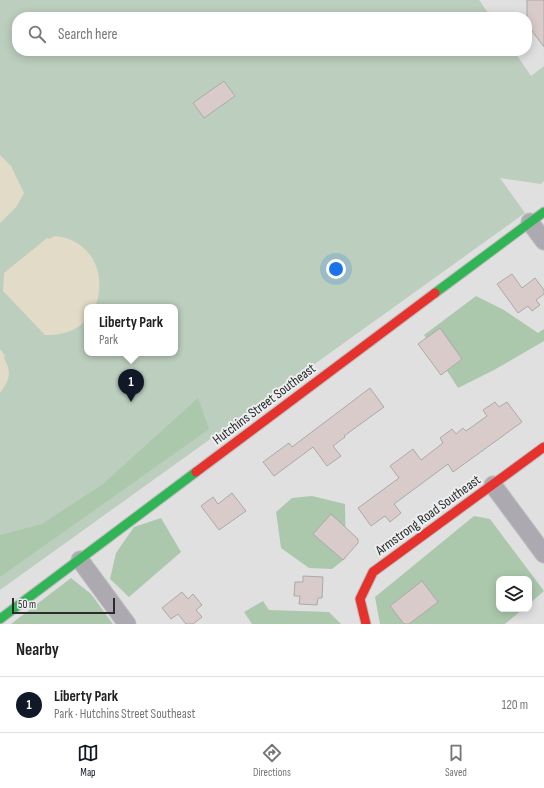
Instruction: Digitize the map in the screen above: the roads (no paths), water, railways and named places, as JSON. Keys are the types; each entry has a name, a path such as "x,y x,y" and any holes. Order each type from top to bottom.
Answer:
{"street":[{"name":"Hutchins Street Southeast","path":"0,619 544,212"},
{"path":"530,222 544,241"},
{"name":"Armstrong Road Southeast","path":"366,624 360,599 373,572 544,447"},
{"path":"493,485 544,554"},
{"path":"80,560 127,624"}],"place":[{"name":"Liberty Park","path":"131,402"}]}
